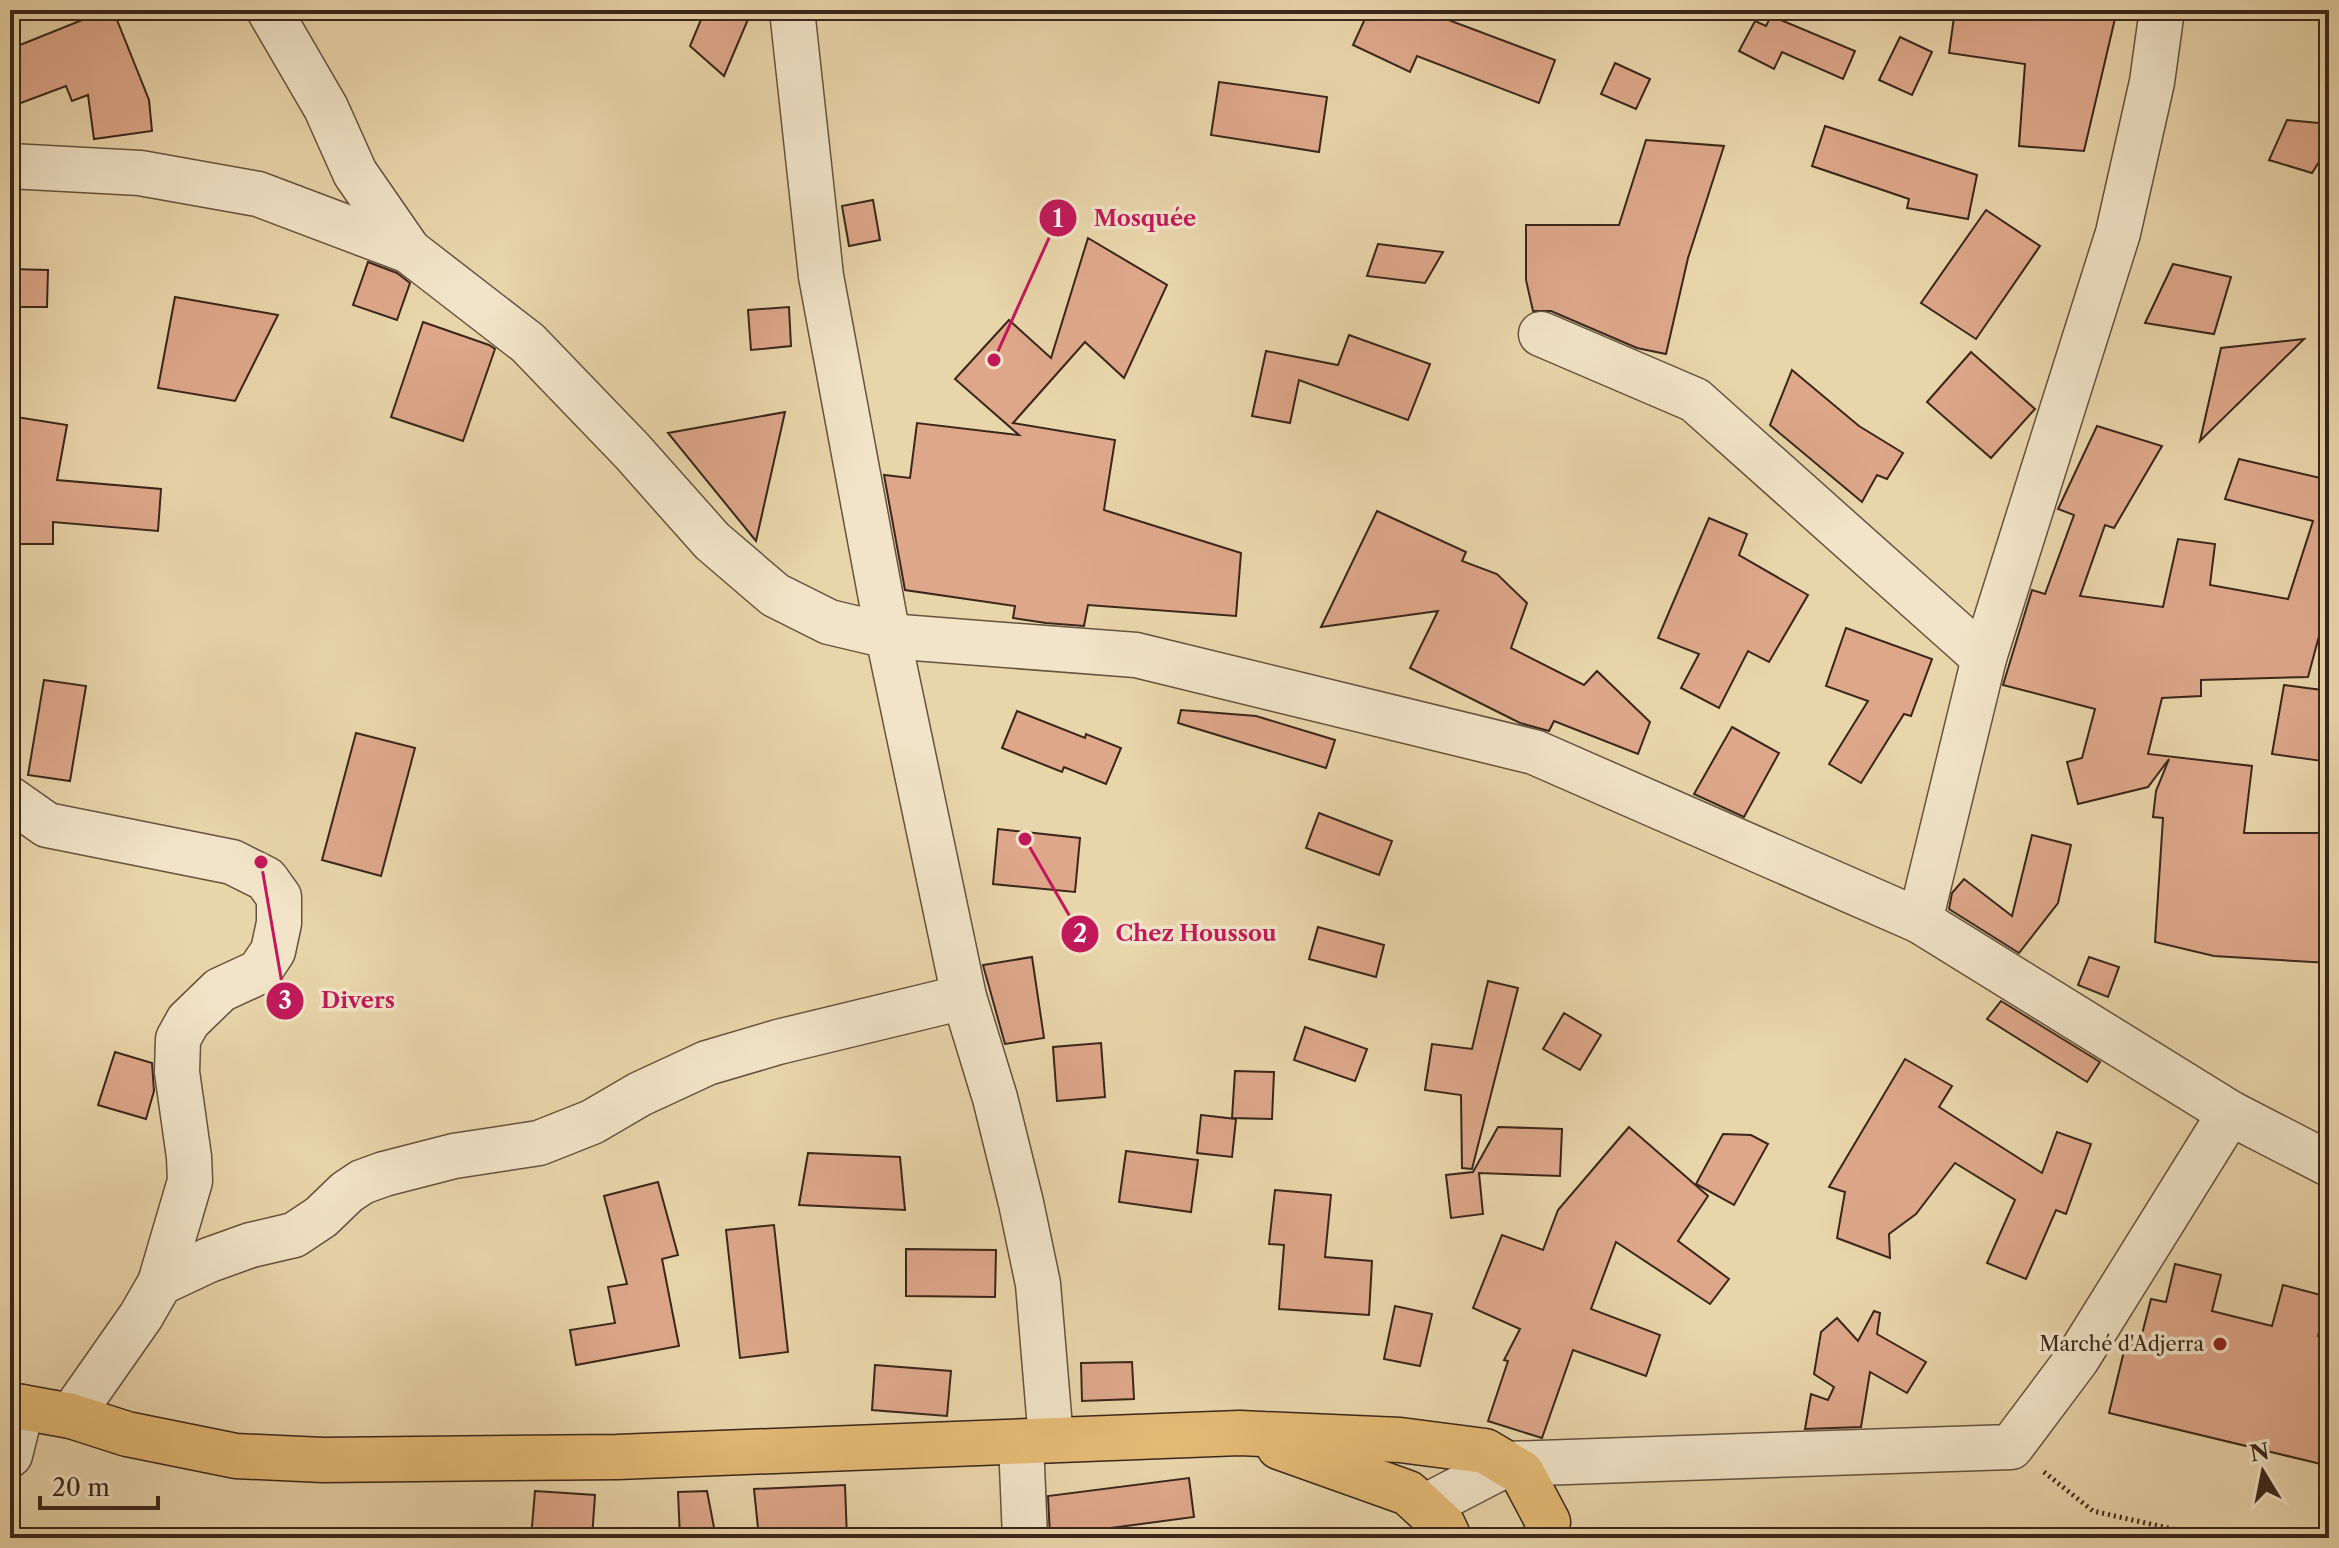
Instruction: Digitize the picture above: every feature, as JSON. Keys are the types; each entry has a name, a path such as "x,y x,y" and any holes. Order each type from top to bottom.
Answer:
{"main road":[{"path":"16,1406 71,1416 127,1434 236,1456 323,1460 617,1457 1240,1433 1400,1440 1485,1451 1522,1473 1548,1522 1545,1538"},
{"path":"1240,1433 1408,1493 1436,1523"}],"street":[{"path":"269,10 326,108 355,173 409,251"},
{"path":"792,10 821,276 888,636 964,997 995,1098 1038,1284 1036,1441 1025,1538"},
{"path":"1920,921 1984,658 2118,233 2152,82 2162,10"},
{"path":"10,166 140,173 258,194 409,251 528,343 632,451 712,541 775,595 829,622 888,636 1136,655 1534,752 1920,921 2230,1113 2329,1164"},
{"path":"1541,334 1695,400 1984,658"},
{"path":"10,799 47,825 232,862 266,879 279,897 279,923 273,951 259,972 220,990 188,1021 178,1039 177,1072 190,1181 160,1283 141,1316 71,1416"},
{"path":"160,1283 209,1260 251,1245 294,1235 309,1227 354,1187 384,1174 454,1156 539,1143 592,1122 640,1094 707,1063 778,1042 964,997"},
{"path":"1436,1523 1507,1464 2011,1447 2077,1359 2230,1113"},
{"path":"10,1455 16,1406"}],"path":[{"path":"2011,1447 2093,1511 2212,1538"}],"building":[{"path":"113,10 149,100 152,131 94,139 88,95 72,101 66,86 10,107 10,49"},
{"path":"705,10 752,10 724,76 690,46"},
{"path":"1369,10 1422,10 1555,60 1539,103 1417,56 1410,72 1353,45"},
{"path":"1955,10 2117,10 2084,151 2019,146 2025,64 1949,53"},
{"path":"1771,16 1855,51 1843,79 1782,52 1774,69 1739,51 1755,21 1766,26"},
{"path":"1900,37 1932,52 1912,95 1879,80"},
{"path":"1615,63 1650,79 1636,109 1601,94"},
{"path":"1219,82 1327,97 1319,152 1211,135"},
{"path":"2287,120 2329,124 2329,146 2312,173 2269,160"},
{"path":"1825,126 1977,175 1968,219 1907,208 1909,199 1812,166"},
{"path":"1646,140 1724,146 1688,258 1666,354 1637,348 1551,311 1533,311 1526,280 1526,225 1619,225"},
{"path":"873,200 880,240 849,246 842,206"},
{"path":"1986,210 2040,246 1976,339 1921,303"},
{"path":"1088,238 1167,285 1124,378 1085,342 1013,423 1115,440 1104,510 1241,553 1236,616 1088,605 1084,626 1013,618 1015,606 905,590 884,475 910,478 917,423 1019,435 955,379 1009,320 1051,358"},
{"path":"1378,244 1443,252 1425,283 1367,276"},
{"path":"368,262 397,273 410,283 397,320 353,305"},
{"path":"2173,264 2231,277 2214,334 2145,323"},
{"path":"10,269 48,270 47,307 10,307"},
{"path":"175,297 278,315 235,401 158,388"},
{"path":"789,307 791,346 751,350 748,310"},
{"path":"423,322 495,349 463,441 391,417"},
{"path":"1349,335 1430,364 1408,420 1299,380 1290,423 1252,416 1266,351 1338,365"},
{"path":"2304,339 2200,441 2221,348"},
{"path":"1971,352 2035,409 1991,458 1927,402"},
{"path":"1792,370 1859,426 1903,453 1887,479 1877,475 1862,502 1770,425"},
{"path":"785,412 756,541 668,433"},
{"path":"10,416 67,425 57,480 161,489 158,531 53,522 53,544 10,544"},
{"path":"2097,426 2162,446 2114,528 2105,525 2080,596 2163,607 2178,539 2215,544 2210,585 2288,599 2313,521 2225,499 2239,459 2329,480 2329,599 2308,677 2201,680 2201,696 2162,698 2148,754 2252,766 2244,833 2329,833 2329,963 2214,956 2155,942 2163,818 2153,817 2156,791 2169,759 2148,787 2078,804 2067,762 2082,758 2095,709 2003,685 2032,590 2045,594 2074,515 2058,509"},
{"path":"1377,511 1466,552 1462,561 1497,574 1527,603 1511,648 1584,685 1597,671 1650,722 1638,754 1554,721 1549,731 1520,723 1410,668 1438,611 1321,627"},
{"path":"1709,518 1747,534 1739,555 1808,595 1769,662 1748,651 1719,708 1681,688 1699,654 1658,638"},
{"path":"1846,628 1932,659 1911,716 1904,714 1861,783 1829,764 1868,701 1826,686"},
{"path":"44,680 86,686 70,781 28,775"},
{"path":"2284,685 2329,691 2329,721 2322,761 2272,754"},
{"path":"1181,710 1256,716 1335,740 1326,768 1178,723"},
{"path":"1017,711 1085,738 1086,734 1121,748 1106,784 1064,767 1062,772 1002,748"},
{"path":"1732,727 1779,753 1744,817 1694,794"},
{"path":"356,733 415,748 381,876 322,860"},
{"path":"1319,813 1392,841 1379,875 1306,848"},
{"path":"998,829 1080,838 1075,892 993,884"},
{"path":"2032,835 2071,845 2058,903 2019,953 1949,909 1952,893 1964,879 2012,916"},
{"path":"1318,927 1384,945 1376,977 1309,959"},
{"path":"1032,957 1044,1038 1005,1044 983,965"},
{"path":"2089,957 2119,967 2108,997 2078,985"},
{"path":"1488,981 1518,988 1472,1169 1462,1168 1461,1095 1425,1090 1432,1044 1472,1049"},
{"path":"2001,1001 2100,1062 2087,1082 1987,1019"},
{"path":"1564,1013 1601,1035 1580,1070 1543,1049"},
{"path":"1305,1027 1367,1049 1355,1081 1294,1060"},
{"path":"1101,1043 1105,1097 1057,1101 1053,1047"},
{"path":"115,1052 152,1063 154,1091 146,1119 98,1105"},
{"path":"1905,1059 1952,1086 1939,1107 2042,1173 2057,1132 2091,1144 2066,1214 2056,1210 2026,1279 1987,1263 2015,1200 1955,1163 1916,1214 1889,1234 1890,1258 1837,1238 1845,1192 1829,1187"},
{"path":"1235,1071 1274,1072 1272,1119 1232,1118"},
{"path":"1201,1115 1236,1119 1232,1157 1197,1153"},
{"path":"1498,1127 1562,1129 1560,1176 1479,1173 1483,1214 1451,1218 1446,1175 1473,1172"},
{"path":"1629,1127 1708,1196 1678,1241 1729,1279 1710,1304 1616,1242 1591,1309 1660,1335 1646,1376 1573,1350 1542,1438 1488,1421 1508,1361 1504,1360 1520,1329 1473,1308 1502,1235 1543,1250 1558,1210"},
{"path":"1723,1134 1751,1135 1768,1144 1734,1205 1696,1184"},
{"path":"1126,1151 1198,1160 1191,1212 1119,1202"},
{"path":"808,1153 900,1157 905,1210 799,1205"},
{"path":"658,1182 678,1255 662,1259 679,1346 576,1365 570,1330 615,1323 608,1287 627,1284 604,1196"},
{"path":"1275,1190 1331,1195 1325,1257 1372,1261 1369,1315 1279,1309 1284,1245 1269,1244"},
{"path":"774,1225 788,1352 740,1358 726,1230"},
{"path":"906,1249 996,1250 995,1297 906,1296"},
{"path":"2175,1264 2221,1275 2212,1311 2272,1326 2283,1285 2328,1297 2318,1336 2329,1339 2329,1466 2109,1413 2126,1343 2139,1346 2151,1299 2166,1302"},
{"path":"1395,1306 1432,1314 1420,1366 1384,1359"},
{"path":"1874,1311 1880,1313 1877,1334 1926,1362 1907,1393 1870,1372 1861,1427 1805,1429 1811,1394 1828,1400 1834,1387 1814,1374 1821,1332 1837,1318 1858,1341"},
{"path":"1132,1362 1134,1399 1082,1401 1081,1363"},
{"path":"875,1365 951,1371 947,1416 872,1410"},
{"path":"1189,1478 1194,1517 1050,1536 1048,1496"},
{"path":"845,1485 847,1538 759,1538 754,1489"},
{"path":"535,1491 595,1495 592,1538 531,1538"},
{"path":"707,1491 716,1538 680,1538 678,1492"}],"place":[{"name":"Mosquée","path":"994,360"},
{"name":"Chez Houssou","path":"1025,839"},
{"name":"Divers","path":"261,862"},
{"name":"Marché d'Adjerra","path":"2220,1344"}]}
